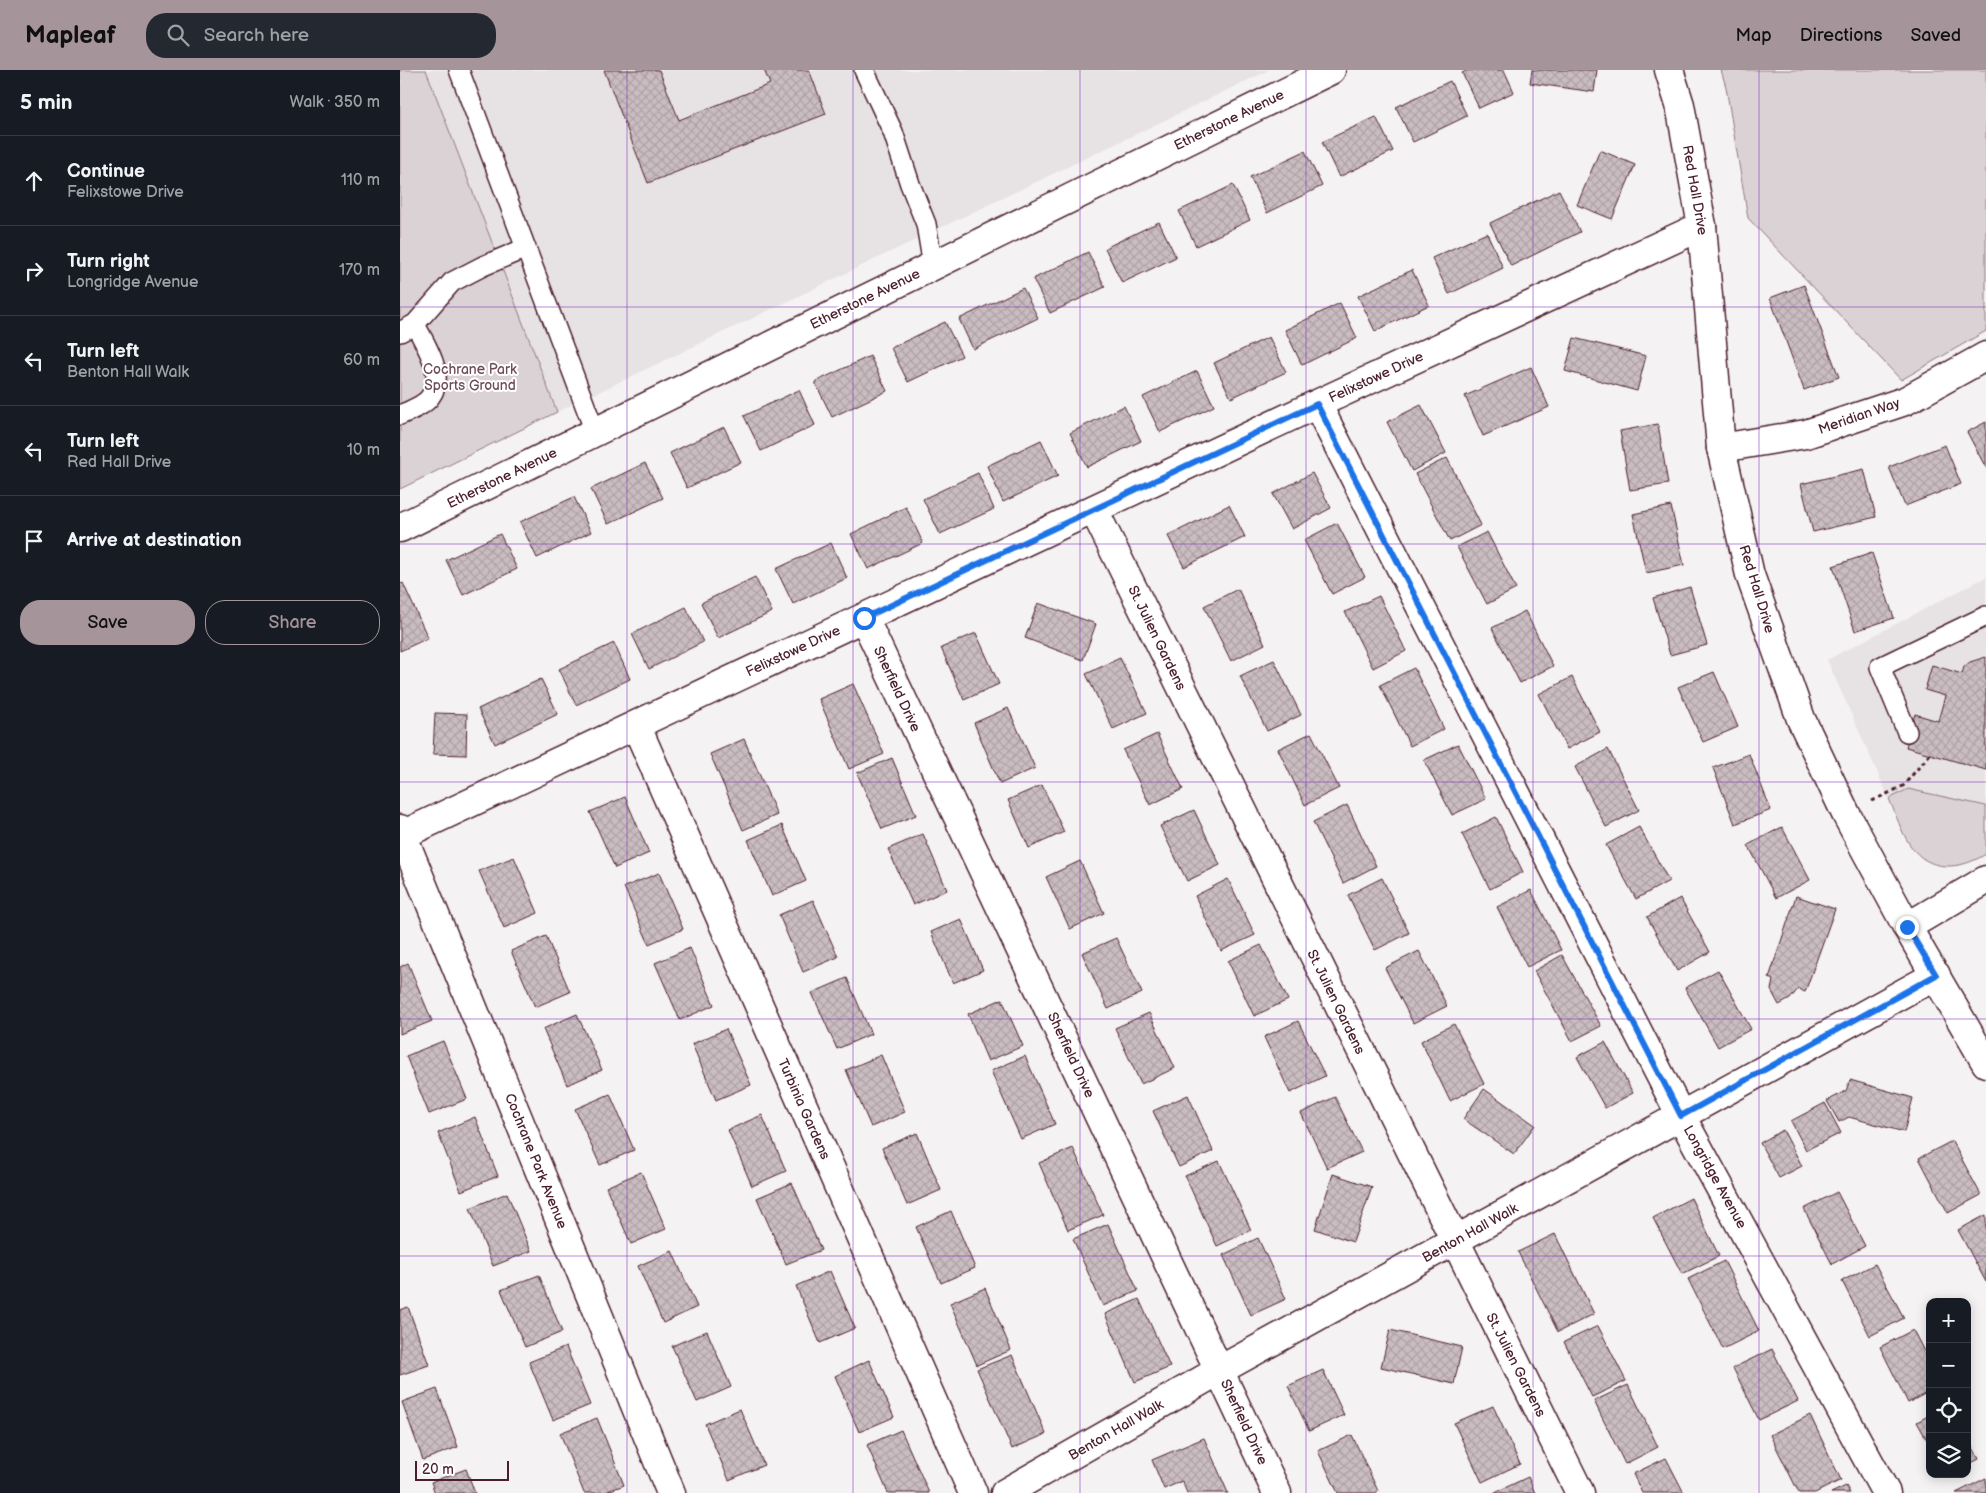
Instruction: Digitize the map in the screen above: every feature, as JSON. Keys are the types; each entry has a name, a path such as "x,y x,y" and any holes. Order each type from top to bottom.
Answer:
{"street":[{"name":"Etherstone Avenue","path":"400,528 1331,70"},
{"name":"Red Hall Drive","path":"1670,70 1680,105 1702,226 1721,448 1750,576 1800,719 1846,814 1907,927 1986,1063"},
{"name":"Felixstowe Drive","path":"401,833 1702,226"},
{"name":"Meridian Way","path":"1721,448 1806,434 1905,400 1986,356"},
{"name":"Longridge Avenue","path":"1317,404 1681,1116 1886,1493"},
{"name":"St. Julien Gardens","path":"1094,510 1580,1493"},
{"name":"Sherfield Drive","path":"864,618 1277,1493"},
{"name":"Turbinia Gardens","path":"636,725 973,1493"},
{"name":"Cochrane Park Avenue","path":"401,833 671,1493"},
{"path":"1907,927 1986,880"},
{"name":"Benton Hall Walk","path":"1005,1493 1220,1370 1936,975"}],"lane":[{"path":"459,70 595,432"},
{"path":"864,70 893,132 910,184 926,224 933,266"},
{"path":"400,415 430,398 438,383 434,363 408,328 452,282 526,248"},
{"path":"1907,732 1880,667 1986,616"}],"path":[{"path":"1846,814 1903,786 1930,754"}],"shaded area":[{"path":"426,70 1269,70 557,412"},
{"path":"1986,577 1986,854 1960,866 1942,866 1923,860 1910,845 1827,660"}],"green space":[{"name":"Cochrane Park Sports Ground","path":"400,70 426,70 557,412 400,489"},
{"path":"1721,70 1986,70 1986,331 1901,380 1748,218 1726,87"},
{"path":"1908,789 1986,806 1986,854 1956,866 1945,866 1926,860 1918,854 1904,834 1889,799"}],"building":[{"path":"604,70 659,70 679,120 770,84 764,70 809,70 826,114 648,183"},
{"path":"1468,70 1504,70 1514,92 1479,108 1462,73"},
{"path":"1532,70 1597,70 1594,92 1530,83"},
{"path":"1450,81 1467,116 1413,142 1396,107"},
{"path":"1376,117 1393,151 1339,177 1322,142"},
{"path":"1600,150 1635,165 1612,219 1577,205"},
{"path":"1305,151 1322,186 1267,213 1250,177"},
{"path":"1233,185 1250,220 1196,246 1179,211"},
{"path":"1559,190 1580,232 1511,266 1490,223"},
{"path":"1159,222 1176,257 1122,283 1105,248"},
{"path":"1487,233 1503,268 1449,294 1432,258"},
{"path":"1088,252 1105,287 1050,313 1033,279"},
{"path":"1412,270 1429,305 1375,331 1358,296"},
{"path":"1804,285 1839,377 1804,390 1770,298"},
{"path":"1023,288 1038,318 973,349 959,319"},
{"path":"1340,303 1357,338 1302,365 1285,330"},
{"path":"945,322 962,356 908,382 891,348"},
{"path":"1269,337 1286,372 1231,398 1214,363"},
{"path":"1574,338 1646,356 1637,391 1565,371"},
{"path":"870,356 887,391 832,417 815,382"},
{"path":"1531,367 1549,407 1483,436 1465,396"},
{"path":"1197,371 1214,406 1160,432 1143,397"},
{"path":"799,390 815,425 761,451 744,416"},
{"path":"1421,405 1446,453 1412,471 1387,422"},
{"path":"1124,406 1141,441 1087,467 1070,433"},
{"path":"1986,422 1986,468 1967,432"},
{"path":"1658,424 1668,484 1630,490 1620,431"},
{"path":"724,427 741,462 687,488 670,453"},
{"path":"1041,440 1058,476 1003,502 987,466"},
{"path":"1945,445 1961,484 1905,506 1889,467"},
{"path":"1447,458 1481,525 1450,541 1415,474"},
{"path":"645,463 663,498 608,524 591,489"},
{"path":"1864,469 1876,517 1813,532 1801,484"},
{"path":"978,473 994,509 940,534 923,499"},
{"path":"1312,473 1331,508 1292,529 1273,494"},
{"path":"574,497 591,532 537,558 520,522"},
{"path":"1229,505 1245,537 1184,567 1168,536"},
{"path":"1671,506 1684,565 1646,573 1633,514"},
{"path":"906,507 923,543 868,569 851,534"},
{"path":"1337,523 1365,577 1332,594 1304,540"},
{"path":"1487,532 1516,589 1487,604 1457,547"},
{"path":"500,534 517,569 463,595 446,560"},
{"path":"831,543 847,578 793,604 776,569"},
{"path":"1872,553 1894,618 1855,631 1833,566"},
{"path":"755,577 772,612 718,638 701,603"},
{"path":"403,583 428,638 400,651 400,584"},
{"path":"1690,587 1707,645 1670,655 1653,598"},
{"path":"1238,589 1265,644 1231,661 1204,606"},
{"path":"1379,596 1406,651 1373,668 1345,612"},
{"path":"1038,603 1096,624 1083,660 1025,638"},
{"path":"686,607 703,642 649,669 632,634"},
{"path":"1525,611 1553,666 1520,683 1492,628"},
{"path":"976,633 999,684 964,700 941,648"},
{"path":"614,643 630,679 576,705 559,669"},
{"path":"1986,657 1986,770 1906,747 1915,714 1938,721 1945,696 1925,690 1932,665 1962,674 1964,667 1970,662"},
{"path":"1120,658 1147,713 1113,729 1086,674"},
{"path":"1274,660 1301,715 1267,731 1240,676"},
{"path":"1414,668 1444,729 1410,746 1380,685"},
{"path":"1714,672 1738,727 1703,742 1678,687"},
{"path":"1572,677 1600,732 1567,749 1539,694"},
{"path":"541,679 558,714 495,744 478,709"},
{"path":"853,684 884,754 849,769 819,699"},
{"path":"1008,708 1035,768 1000,784 974,723"},
{"path":"435,713 467,714 466,755 433,754"},
{"path":"1311,733 1339,788 1305,805 1278,749"},
{"path":"1157,734 1183,789 1150,805 1123,750"},
{"path":"744,739 777,815 743,830 710,754"},
{"path":"1458,744 1486,799 1452,815 1424,760"},
{"path":"1608,749 1639,810 1606,827 1575,767"},
{"path":"1749,754 1771,810 1735,824 1713,768"},
{"path":"892,758 916,815 882,829 857,773"},
{"path":"1042,785 1064,832 1029,848 1008,800"},
{"path":"625,797 649,853 615,868 590,812"},
{"path":"1347,805 1376,866 1343,883 1313,822"},
{"path":"1194,810 1220,865 1187,881 1160,826"},
{"path":"1496,817 1523,872 1490,889 1462,834"},
{"path":"782,825 806,881 772,896 748,840"},
{"path":"1639,827 1669,881 1636,899 1606,845"},
{"path":"1782,827 1810,880 1776,898 1748,845"},
{"path":"923,834 947,890 913,905 888,849"},
{"path":"514,857 538,913 504,928 479,871"},
{"path":"1080,861 1104,913 1070,929 1046,877"},
{"path":"659,873 683,929 649,944 624,887"},
{"path":"1382,878 1409,933 1375,950 1348,895"},
{"path":"1228,879 1255,935 1221,951 1195,896"},
{"path":"1531,890 1561,950 1527,967 1497,907"},
{"path":"1796,896 1835,909 1805,992 1798,989 1790,999 1779,1005 1771,990 1773,980 1769,978"},
{"path":"1680,898 1710,952 1677,971 1647,917"},
{"path":"813,900 838,957 803,972 779,915"},
{"path":"961,919 983,970 953,983 931,932"},
{"path":"546,936 570,992 535,1007 511,951"},
{"path":"1116,938 1142,993 1108,1009 1082,953"},
{"path":"1261,945 1288,1000 1254,1016 1228,961"},
{"path":"690,948 714,1005 680,1020 655,963"},
{"path":"1419,951 1447,1006 1413,1023 1385,968"},
{"path":"1562,955 1601,1026 1572,1041 1534,971"},
{"path":"408,963 432,1021 400,1034 400,967"},
{"path":"1718,970 1751,1029 1718,1047 1685,988"},
{"path":"847,978 871,1034 837,1049 812,993"},
{"path":"1002,999 1023,1046 988,1061 968,1014"},
{"path":"1149,1013 1175,1068 1141,1084 1115,1028"},
{"path":"577,1014 602,1070 567,1085 543,1029"},
{"path":"1298,1021 1325,1076 1290,1093 1264,1037"},
{"path":"1454,1024 1484,1084 1450,1101 1421,1041"},
{"path":"726,1029 751,1085 716,1100 692,1044"},
{"path":"443,1041 467,1099 429,1114 406,1056"},
{"path":"1605,1042 1633,1093 1605,1108 1577,1057"},
{"path":"881,1055 905,1112 871,1127 846,1070"},
{"path":"1025,1056 1055,1124 1021,1139 991,1071"},
{"path":"1850,1080 1913,1098 1904,1132 1849,1117 1839,1122 1827,1101 1846,1091"},
{"path":"1484,1089 1535,1125 1514,1154 1463,1119"},
{"path":"610,1094 634,1150 600,1165 575,1109"},
{"path":"1188,1095 1213,1151 1179,1167 1153,1111"},
{"path":"1335,1097 1362,1152 1327,1168 1301,1113"},
{"path":"1825,1103 1841,1133 1806,1150 1791,1121"},
{"path":"762,1115 786,1171 752,1186 728,1130"},
{"path":"475,1117 498,1176 461,1191 438,1133"},
{"path":"1783,1130 1802,1166 1779,1178 1760,1143"},
{"path":"917,1133 941,1190 907,1205 882,1148"},
{"path":"1952,1141 1981,1195 1948,1213 1919,1158"},
{"path":"1073,1148 1103,1215 1068,1230 1039,1163"},
{"path":"1219,1161 1251,1230 1217,1246 1185,1176"},
{"path":"641,1172 666,1229 631,1244 606,1187"},
{"path":"1333,1174 1372,1187 1353,1242 1315,1229"},
{"path":"792,1183 821,1250 786,1264 757,1198"},
{"path":"1837,1192 1865,1246 1832,1264 1804,1209"},
{"path":"507,1193 531,1251 493,1266 470,1208"},
{"path":"1691,1198 1719,1256 1682,1274 1653,1218"},
{"path":"951,1211 975,1268 941,1283 916,1227"},
{"path":"1986,1215 1986,1282 1958,1230"},
{"path":"1108,1224 1138,1291 1103,1306 1073,1239"},
{"path":"1555,1234 1594,1314 1558,1332 1518,1252"},
{"path":"1258,1238 1286,1299 1251,1315 1223,1255"},
{"path":"672,1251 697,1307 663,1323 638,1266"},
{"path":"1724,1261 1759,1331 1723,1349 1688,1279"},
{"path":"1875,1264 1904,1318 1870,1336 1842,1281"},
{"path":"830,1271 855,1328 820,1343 796,1286"},
{"path":"539,1275 562,1332 525,1347 501,1290"},
{"path":"985,1288 1011,1350 977,1365 950,1303"},
{"path":"1139,1299 1170,1367 1135,1382 1105,1314"},
{"path":"408,1307 429,1365 400,1375 400,1310"},
{"path":"1598,1326 1626,1381 1592,1397 1564,1342"},
{"path":"1390,1330 1462,1347 1454,1384 1381,1367"},
{"path":"1913,1330 1926,1355 1926,1393 1908,1403 1880,1347"},
{"path":"707,1331 731,1387 697,1402 672,1346"},
{"path":"566,1347 590,1405 553,1420 529,1362"},
{"path":"1772,1349 1798,1401 1759,1420 1733,1368"},
{"path":"1012,1355 1046,1434 1012,1449 977,1369"},
{"path":"869,1360 894,1417 859,1432 835,1376"},
{"path":"1323,1370 1344,1415 1309,1431 1288,1386"},
{"path":"1628,1385 1658,1447 1625,1464 1594,1401"},
{"path":"437,1389 458,1447 423,1460 402,1402"},
{"path":"1493,1406 1520,1464 1482,1482 1454,1423"},
{"path":"740,1409 764,1465 729,1480 705,1424"},
{"path":"1810,1415 1841,1480 1815,1493 1799,1493 1770,1435"},
{"path":"1926,1417 1926,1438 1917,1422"},
{"path":"597,1418 624,1485 603,1493 584,1493 560,1433"},
{"path":"901,1430 929,1493 888,1493 867,1445"},
{"path":"1352,1435 1378,1491 1375,1493 1338,1493 1318,1451"},
{"path":"1204,1438 1228,1493 1187,1493 1182,1481 1164,1489 1152,1460"},
{"path":"1971,1444 1979,1459 1971,1463"},
{"path":"1666,1458 1684,1493 1642,1493 1633,1474"},
{"path":"466,1469 475,1493 435,1493 431,1482"},
{"path":"1528,1477 1535,1493 1494,1493"},
{"path":"1986,1478 1986,1493 1956,1493"},
{"path":"1846,1486 1850,1493 1831,1493"}],"route":[{"path":"864,618 1317,404 1681,1116 1936,975 1907,927"}]}
